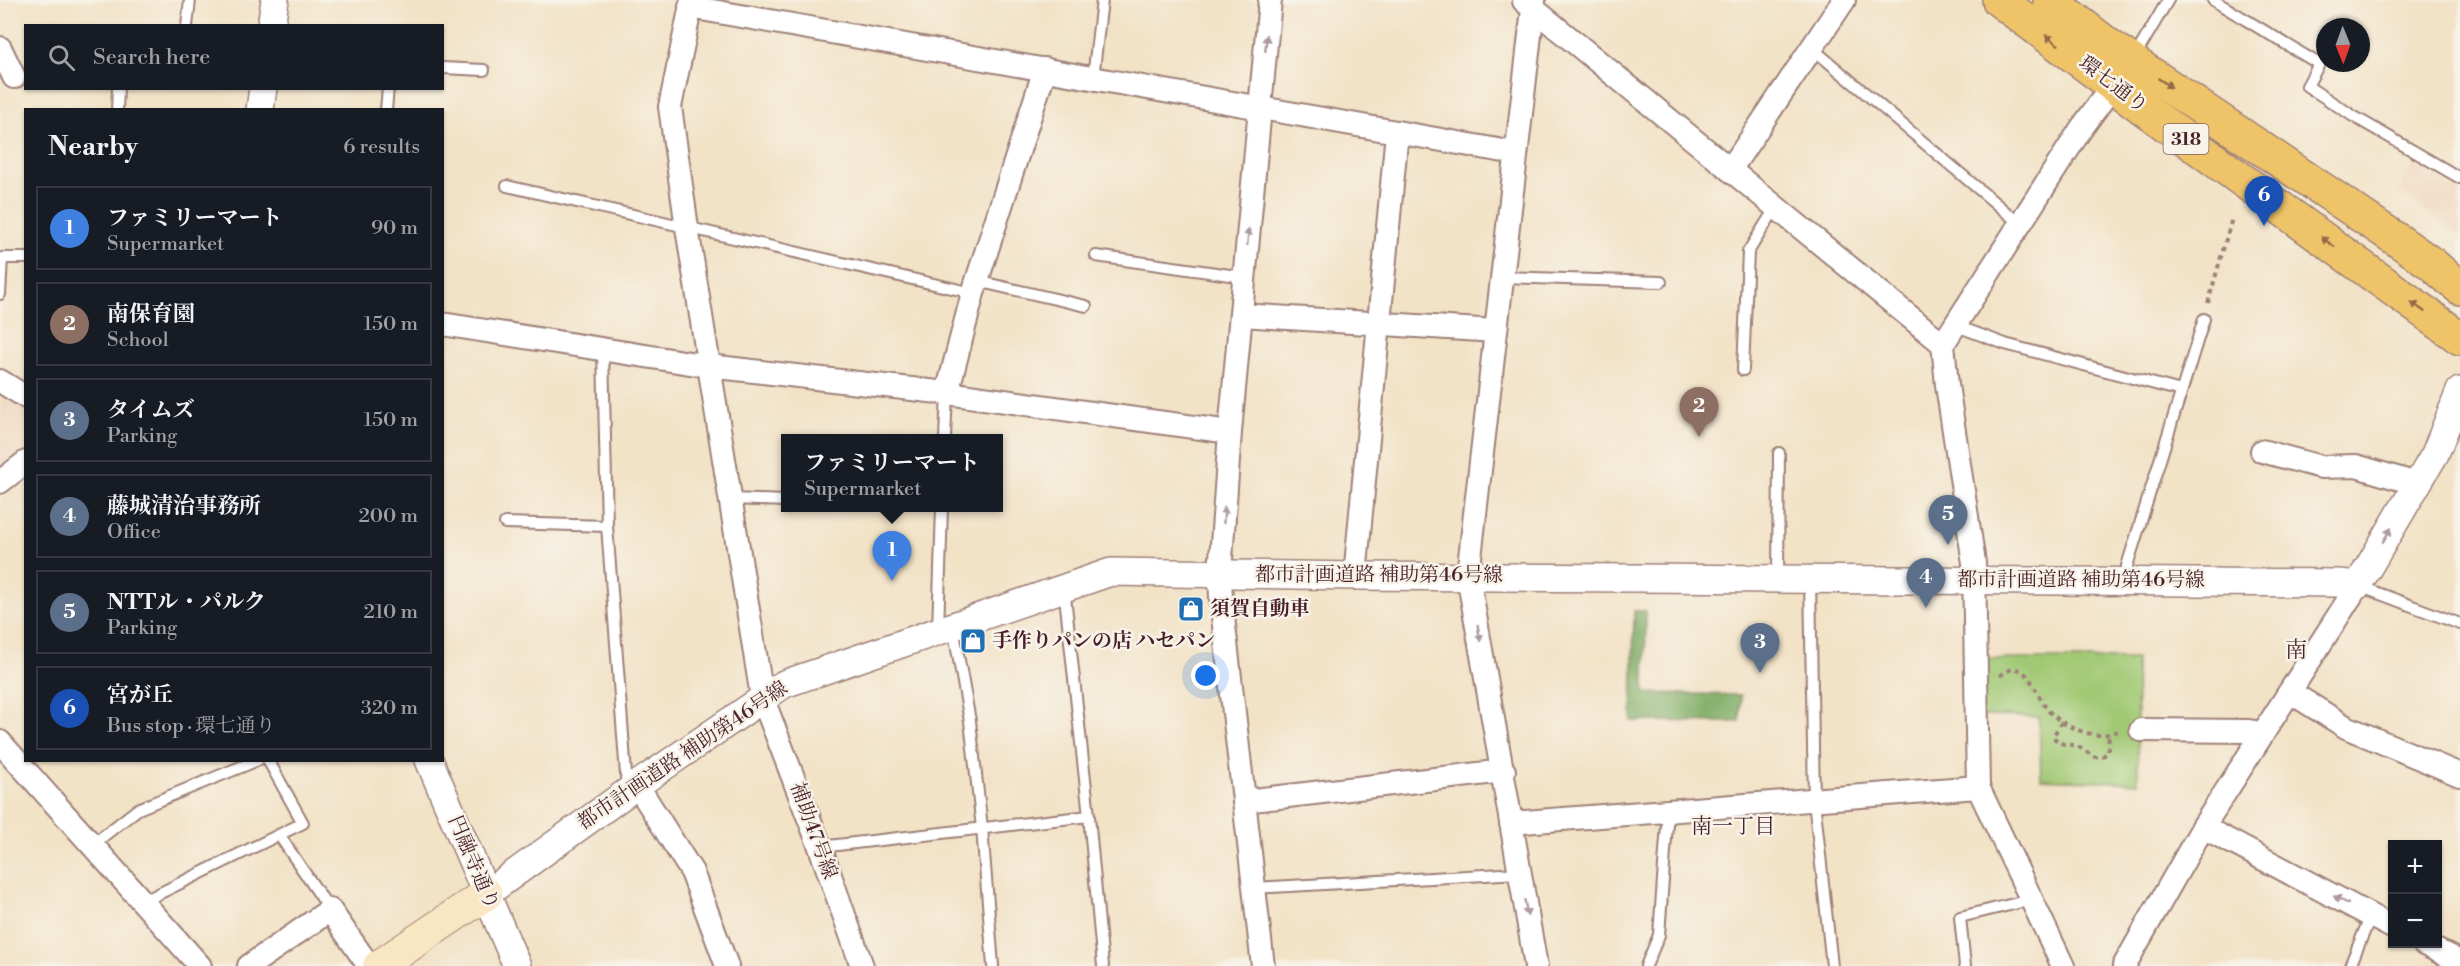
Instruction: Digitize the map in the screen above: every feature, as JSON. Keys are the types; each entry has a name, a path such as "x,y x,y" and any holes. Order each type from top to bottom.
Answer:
{"main road":[{"name":"環七通り","path":"1999,0 2399,241 2432,264 2460,288"},
{"name":"環七通り","path":"2049,0 2123,73 2375,276 2460,338"},
{"path":"2375,276 2399,241"},
{"path":"380,966 486,894"}],"street":[{"path":"271,24 275,0"},
{"path":"1263,966 1221,599 1220,573 1230,432 1270,0"},
{"path":"1730,170 1844,0"},
{"path":"691,3 1259,110 1515,153"},
{"name":"補助47号線","path":"691,3 670,106 687,228 762,697 862,966"},
{"path":"1530,3 1468,575 1504,771 1536,966"},
{"path":"1530,3 1776,207 1948,335"},
{"path":"0,48 13,77"},
{"path":"947,393 975,287 1046,69"},
{"path":"2063,966 1978,787 1974,563 1947,385 1948,335 2080,129 2123,73"},
{"path":"260,108 262,90"},
{"path":"1355,576 1397,132"},
{"path":"1241,315 1496,331"},
{"path":"444,324 710,366 947,393 1230,432"},
{"path":"0,381 24,396"},
{"path":"2124,966 2203,827 2358,585 2435,454 2460,391"},
{"path":"2262,451 2321,467 2356,466 2417,484"},
{"path":"0,482 24,464"},
{"name":"都市計画道路 補助第46号線","path":"486,894 632,788 784,684 1110,572 1355,576 2127,580 2358,585"},
{"path":"2290,692 2346,727 2460,775"},
{"path":"2141,730 2262,733"},
{"path":"8,747 200,966"},
{"name":"円融寺通り","path":"430,762 517,966"},
{"path":"1244,801 1504,771"},
{"path":"1511,823 1978,787"},
{"path":"632,788 692,873 727,966"},
{"path":"2203,827 2388,925"},
{"path":"249,966 330,910 369,966"},
{"path":"2432,948 2460,962"}],"lane":[{"path":"188,24 190,0"},
{"path":"1093,78 1102,0"},
{"path":"2123,73 2168,0"},
{"path":"2213,0 2319,64 2307,86 2353,116 2460,178"},
{"path":"1812,48 2020,224"},
{"path":"444,68 484,70"},
{"path":"117,108 118,90"},
{"path":"386,108 388,90"},
{"path":"507,186 687,228 975,287 1086,306"},
{"path":"1743,370 1748,252 1776,207"},
{"path":"1096,256 1244,277"},
{"path":"0,294 2,258 24,258"},
{"path":"1501,277 1661,282"},
{"path":"2127,580 2127,566 2204,319"},
{"path":"1948,335 2005,344 2181,392"},
{"path":"603,348 607,526 632,788"},
{"path":"945,434 947,393"},
{"path":"1778,578 1779,453"},
{"path":"732,499 781,501"},
{"path":"942,512 945,628 970,721 982,828 993,966"},
{"path":"506,523 607,526"},
{"path":"1810,578 1814,800 1832,966"},
{"path":"2358,585 2460,624"},
{"path":"1064,587 1103,966"},
{"path":"92,845 138,809 253,762"},
{"path":"142,902 303,823 269,762"},
{"path":"1646,966 1659,935 1668,810"},
{"path":"820,848 1089,816"},
{"path":"279,835 330,910"},
{"path":"1254,888 1520,873"},
{"path":"1965,966 1960,917 2030,900"},
{"path":"2350,966 2371,915"}],"path":[{"path":"2204,319 2232,218"},
{"path":"1976,693 1984,693 2011,669 2020,670 2026,673 2048,710 2062,722 2087,733 2101,735 2141,730"},
{"path":"2062,722 2052,736 2056,741 2061,746 2079,747 2094,758 2099,758 2108,752 2109,733"}],"shaded area":[{"path":"2414,165 2460,193 2460,236 2398,191"},
{"path":"0,392 24,406 24,452 0,470"}],"green space":[{"path":"1634,611 1646,611 1645,693 1741,695 1740,722 1632,721"},
{"path":"1980,659 2136,659 2138,783 2041,779 2039,717 1980,716"}],"place":[{"name":"宮が丘","path":"2264,226"},
{"name":"南保育園","path":"1699,437"},
{"name":"NTTル・パルク","path":"1948,545"},
{"name":"ファミリーマート","path":"892,581"},
{"name":"藤城清治事務所","path":"1926,608"},
{"name":"須賀自動車","path":"1191,609"},
{"name":"手作りパンの店 ハセパン","path":"973,641"},
{"name":"タイムズ","path":"1760,673"}],"district":[{"name":"南","path":"2296,650"},
{"name":"南一丁目","path":"1733,827"}]}
